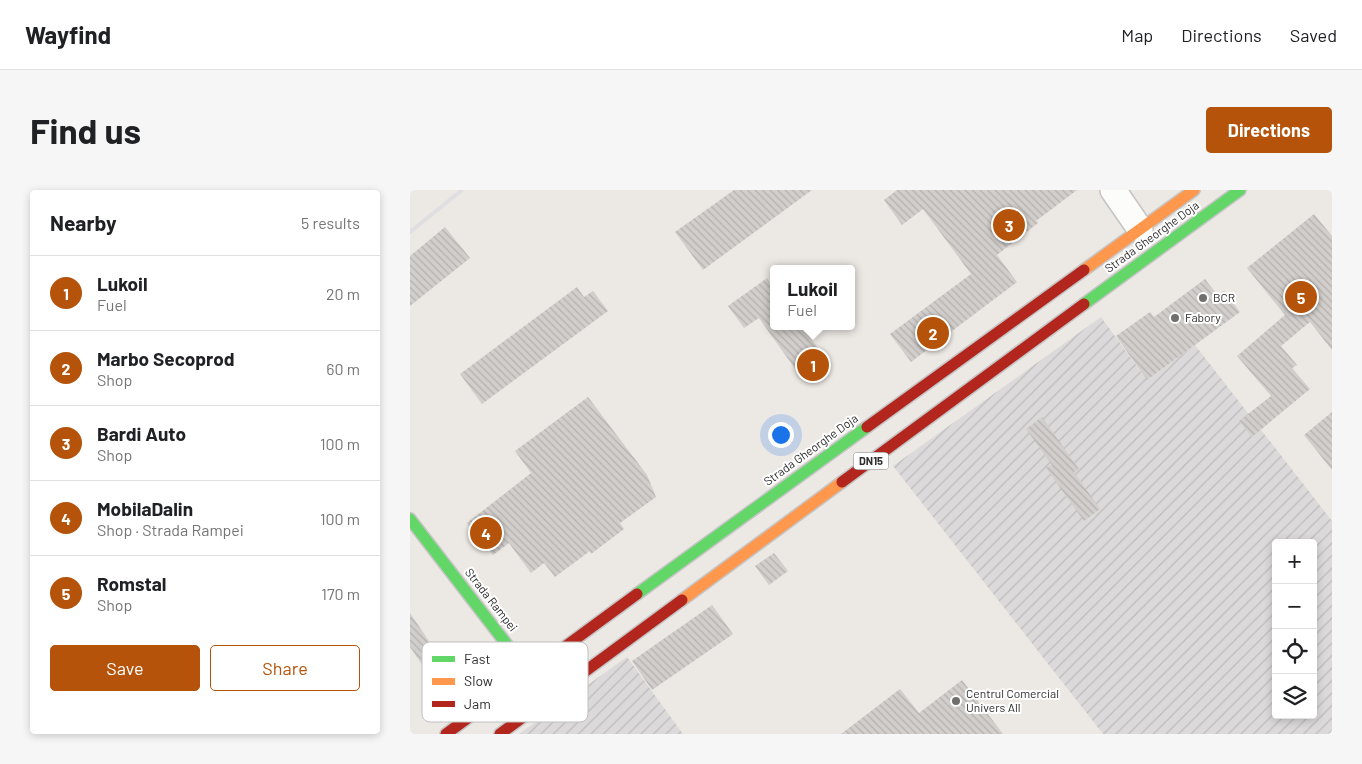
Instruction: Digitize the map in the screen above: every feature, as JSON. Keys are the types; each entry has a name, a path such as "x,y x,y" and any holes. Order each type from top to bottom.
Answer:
{"main road":[{"name":"Strada Gheorghe Doja","path":"570,642 1194,190"},
{"name":"Strada Gheorghe Doja","path":"588,670 1240,190"},
{"name":"Strada Rampei","path":"410,520 506,642"},
{"name":"Strada Gheorghe Doja","path":"446,734 462,722"},
{"name":"Strada Gheorghe Doja","path":"500,734 517,722"}],"street":[{"path":"1113,190 1140,229"}],"shaded area":[{"path":"1101,317 1147,380 1195,345 1332,521 1332,734 1103,734 893,466"},
{"path":"627,657 683,734 519,734 536,722 588,722 588,685"}],"building":[{"path":"734,190 812,190 703,270 675,232"},
{"path":"897,190 1077,190 1036,221 1038,223 997,255 1017,282 911,362 890,334 971,274 923,209 902,225 884,200"},
{"path":"1314,214 1332,236 1332,350 1310,322 1281,346 1297,365 1292,368 1310,389 1252,437 1239,421 1271,396 1237,356 1285,315 1247,268"},
{"path":"445,227 470,258 410,306 410,256"},
{"path":"767,278 770,282 770,330 805,330 821,352 796,370 759,318 744,328 728,306"},
{"path":"1205,279 1218,296 1224,291 1240,312 1147,380 1116,336 1150,312 1154,317"},
{"path":"577,287 584,297 593,291 608,311 482,404 460,374"},
{"path":"588,397 647,475 656,497 620,523 624,529 591,554 590,551 555,577 544,563 531,573 509,543 493,555 467,523 531,473 515,451"},
{"path":"1332,412 1332,470 1304,435"},
{"path":"1042,417 1079,469 1074,472 1100,509 1084,521 1046,468 1052,465 1026,429"},
{"path":"774,553 788,571 769,585 755,566"},
{"path":"712,605 733,634 652,690 632,661"},
{"path":"410,613 430,642 422,642 422,665 410,647"},
{"name":"Centrul Comercial Univers All","path":"962,680 1003,734 841,734 900,689 919,713"}],"railway":[{"path":"410,232 462,190"}],"traffic: fast":[{"path":"1084,304 1240,190"},
{"path":"637,594 867,427"},
{"path":"410,519 505,642"}],"traffic: slow":[{"path":"1084,270 1194,190"},
{"path":"682,600 842,482"}],"traffic: jam":[{"path":"867,427 1084,270"},
{"path":"842,482 1084,304"},
{"path":"572,642 637,594"},
{"path":"588,669 682,600"},
{"path":"446,734 462,722"},
{"path":"500,734 516,722"}],"place":[{"name":"Bardi Auto","path":"1009,225"},
{"name":"Romstal","path":"1301,297"},
{"name":"BCR","path":"1203,298"},
{"name":"Fabory","path":"1175,318"},
{"name":"Marbo Secoprod","path":"933,333"},
{"name":"Lukoil","path":"813,365"},
{"name":"MobilaDalin","path":"486,533"},
{"name":"Centrul Comercial Univers All","path":"956,701"}]}
